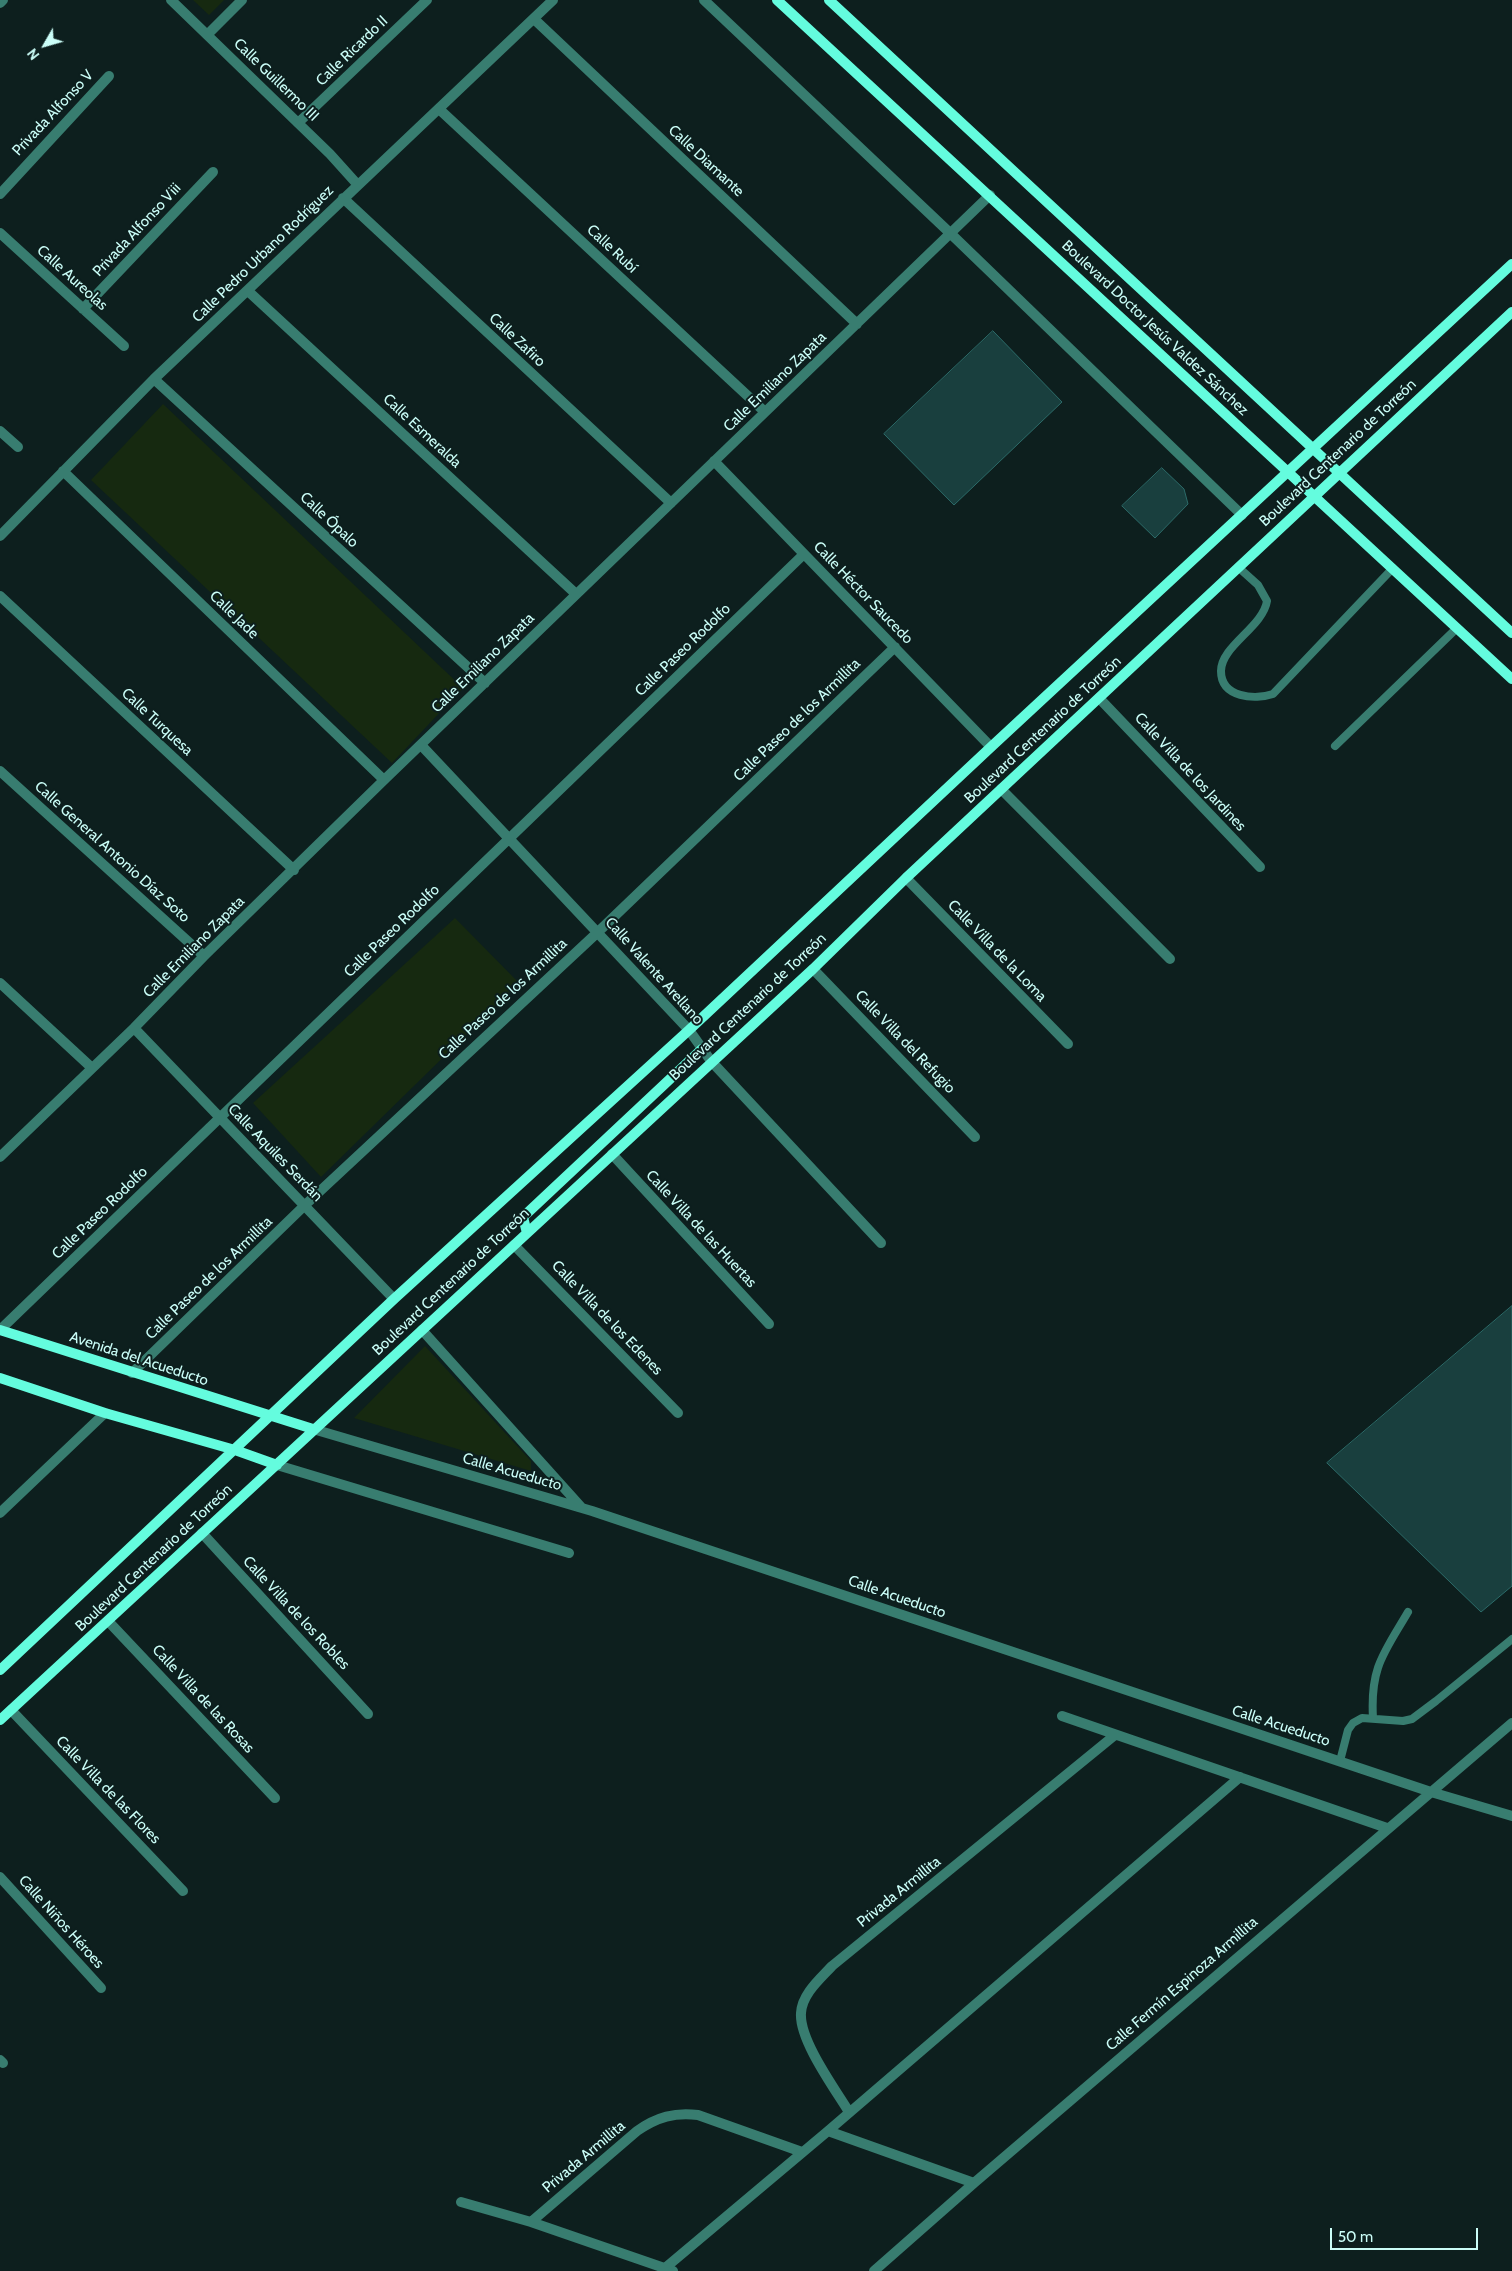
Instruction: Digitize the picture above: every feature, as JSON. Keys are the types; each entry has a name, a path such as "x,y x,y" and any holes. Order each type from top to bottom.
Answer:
{"street":[{"path":"0,3 3,0"},
{"name":"Calle Guillermo III","path":"171,0 298,123 357,184"},
{"path":"208,34 242,0"},
{"name":"Calle Ricardo II","path":"298,123 427,0"},
{"name":"Calle Pedro Urbano Rodríguez","path":"0,536 154,379 357,184 553,0"},
{"path":"704,0 950,233 1242,515"},
{"name":"Boulevard Doctor Jesús Valdez Sánchez","path":"777,0 1512,679"},
{"name":"Boulevard Doctor Jesús Valdez Sánchez","path":"829,0 1512,633"},
{"name":"Calle Diamante","path":"534,19 857,324"},
{"name":"Privada Alfonso V","path":"0,194 109,76"},
{"name":"Calle Rubí","path":"439,109 765,412"},
{"name":"Privada Alfonso Viii","path":"83,309 213,172"},
{"name":"Calle Emiliano Zapata","path":"0,1157 134,1028 204,956 384,780 990,195"},
{"name":"Calle Zafiro","path":"343,198 671,503"},
{"name":"Calle Aureolas","path":"0,233 124,346"},
{"name":"Boulevard Centenario de Torreón","path":"0,1670 394,1299 689,1030 1512,264"},
{"name":"Calle Esmeralda","path":"248,290 576,594"},
{"name":"Boulevard Centenario de Torreón","path":"0,1720 812,969 906,878 1314,495 1512,312"},
{"name":"Calle Ópalo","path":"154,379 484,683"},
{"path":"0,431 18,447"},
{"name":"Calle Héctor Saucedo","path":"714,461 991,747"},
{"name":"Calle Jade","path":"64,471 384,780"},
{"name":"Calle Paseo Rodolfo","path":"0,1330 804,554"},
{"name":"Calle Turquesa","path":"0,596 294,870"},
{"name":"Calle Paseo de los Armillita","path":"132,1373 304,1206 598,932 895,647"},
{"name":"Calle Villa de los Jardines","path":"1099,698 1260,867"},
{"name":"Calle Valente Arellano","path":"421,745 689,1030 711,1061 881,1243"},
{"name":"Calle General Antonio Díaz Soto","path":"0,771 204,956"},
{"path":"1001,789 1170,960"},
{"name":"Calle Villa de la Loma","path":"906,878 1068,1044"},
{"name":"Calle Villa del Refugio","path":"812,969 975,1137"},
{"path":"0,983 92,1068"},
{"name":"Calle Aquiles Serdán","path":"134,1028 394,1299"},
{"path":"527,1233 522,1217 702,1049"},
{"name":"Calle Villa de las Huertas","path":"612,1154 769,1324"},
{"name":"Calle Villa de los Edenes","path":"514,1245 678,1413"},
{"name":"Avenida del Acueducto","path":"0,1330 270,1415"},
{"path":"422,1330 582,1508"},
{"path":"0,1378 104,1413 234,1450 277,1465 569,1552"},
{"path":"0,1513 104,1413"},
{"name":"Calle Acueducto","path":"270,1415 582,1508 1431,1792 1512,1816"},
{"name":"Calle Villa de los Robles","path":"202,1534 368,1714"},
{"name":"Calle Villa de las Rosas","path":"108,1621 275,1798"},
{"name":"Calle Villa de las Flores","path":"11,1710 183,1891"},
{"path":"1062,1716 1387,1828"},
{"name":"Calle Fermín Espinoza Armillita","path":"874,2271 1387,1828 1512,1723"},
{"name":"Privada Armillita","path":"849,2112 818,2062 803,2030 801,2012 812,1987 832,1966 1115,1735"},
{"path":"461,2202 531,2222 669,2270 802,2152 1240,1777"},
{"name":"Calle Niños Héroes","path":"0,1877 101,1988"},
{"name":"Privada Armillita","path":"531,2222 637,2131 651,2121 666,2116 681,2113 698,2115 802,2152"},
{"path":"828,2131 974,2183"}],"lane":[{"path":"1238,567 1258,585 1267,601 1262,617 1224,659 1221,671 1224,682 1232,691 1252,698 1262,698 1273,694 1393,568"},
{"path":"1335,746 1457,628"},
{"path":"1373,1718 1372,1689 1377,1668 1408,1612"},
{"path":"1340,1761 1348,1730 1353,1724 1362,1718 1403,1721 1421,1714 1512,1639"}],"green space":[{"path":"193,0 224,0 209,15"},
{"path":"163,404 463,688 392,763 91,480"},
{"path":"455,918 519,983 321,1177 253,1103"},
{"path":"425,1346 531,1461 531,1471 354,1418"}],"building":[{"path":"993,331 1062,402 954,505 884,434"},
{"path":"1162,468 1184,489 1188,504 1155,538 1122,506"},
{"path":"1512,1306 1512,1586 1481,1612 1327,1463"}]}
